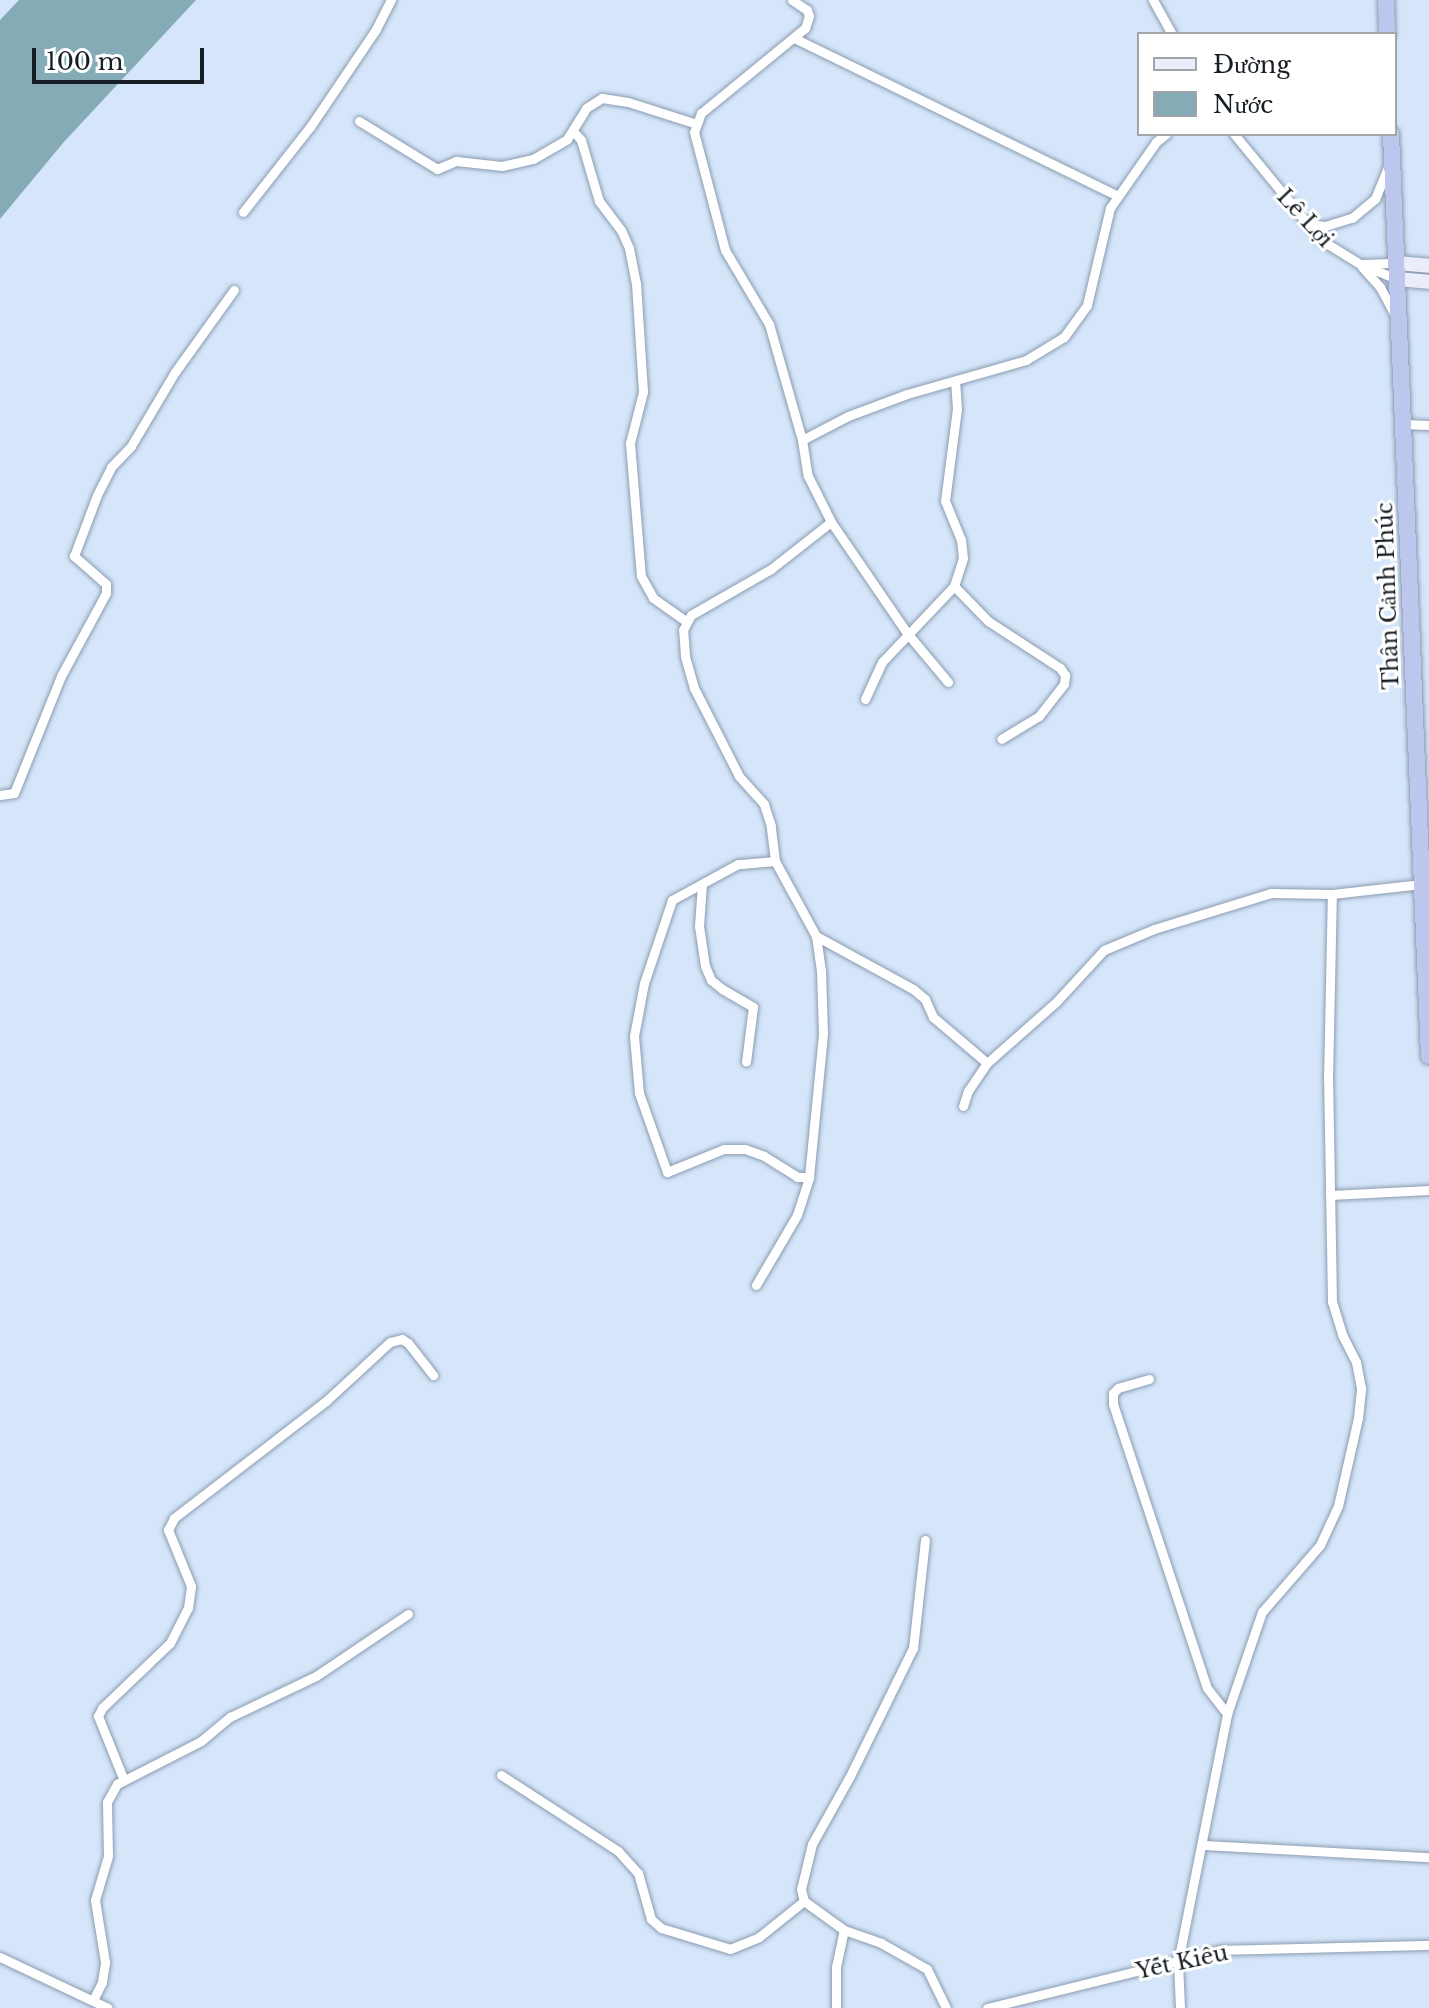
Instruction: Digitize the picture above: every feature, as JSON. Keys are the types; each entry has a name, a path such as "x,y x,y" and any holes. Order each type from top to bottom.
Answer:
{"highway":[{"path":"1386,0 1387,32"},
{"name":"Thân Cảnh Phúc","path":"1391,136 1429,1056"}],"main road":[{"path":"1397,271 1429,266"},
{"path":"1397,271 1429,282"}],"street":[{"path":"243,212 310,127 376,29 391,0"},
{"path":"792,0 803,6 809,16 796,39 701,113 694,123 725,250 769,324 802,440 808,476 831,522 907,633 948,682"},
{"path":"1153,0 1171,32"},
{"path":"796,39 1118,196"},
{"path":"359,121 437,169 456,161 502,166 520,164 567,139 586,108 602,98 628,102 694,123"},
{"path":"573,131 584,150 599,201 621,230 629,248 636,283 643,392 630,443 641,576 653,598 685,620"},
{"path":"802,440 848,416 1026,360 1064,337 1087,305 1109,212 1156,142 1164,136"},
{"name":"Lê Lợi","path":"1236,136 1331,249 1360,264"},
{"path":"1309,224 1325,226 1352,218 1375,199 1392,157"},
{"path":"1360,264 1397,271"},
{"path":"1360,264 1397,271"},
{"path":"1360,264 1380,287 1399,322"},
{"path":"0,795 14,793 61,676 106,593 106,584 74,556 97,495 111,467 131,446 175,372 234,290"},
{"path":"865,699 882,662 954,586 963,558 961,540 945,501 957,409 955,382"},
{"path":"1403,424 1429,425"},
{"path":"685,620 771,569 831,522"},
{"path":"954,586 988,621 1060,668 1065,675 1064,684 1039,716 1001,739"},
{"path":"685,620 685,656 694,688 739,776 764,804 771,826 775,861 816,936 821,971 823,1034 809,1177 797,1215 756,1285"},
{"path":"775,861 738,864 672,900 667,908 634,1036 639,1093 652,1137 667,1172 724,1149 745,1149 764,1156 797,1177 809,1177"},
{"path":"702,884 699,926 705,966 711,980 753,1007 746,1062"},
{"path":"963,1106 968,1091 987,1063 1056,1002 1104,950 1154,929 1271,893 1332,894 1421,884"},
{"path":"1180,2008 1178,1962 1204,1845 1227,1714 1262,1612 1320,1545 1338,1506 1352,1454 1361,1388 1356,1362 1342,1334 1332,1302 1332,894"},
{"path":"816,936 878,973 913,989 925,999 933,1017 987,1063"},
{"path":"1330,1195 1429,1190"},
{"path":"123,1778 98,1716 102,1708 170,1643 188,1608 191,1586 168,1530 174,1518 326,1401 390,1342 402,1339 408,1343 433,1375"},
{"path":"1149,1379 1118,1388 1113,1393 1113,1404 1207,1688 1227,1714"},
{"path":"925,1540 913,1648 850,1776 812,1844 802,1879 804,1901 844,1930 881,1943 927,1969 946,2008"},
{"path":"93,2000 102,1982 105,1962 95,1900 108,1856 107,1802 123,1778 201,1741 230,1717 316,1676 408,1614"},
{"path":"501,1775 618,1851 638,1873 651,1919 661,1928 730,1949 759,1937 804,1901"},
{"path":"1204,1845 1429,1857"},
{"path":"836,2008 836,1967 844,1930"},
{"name":"Yết Kiêu","path":"987,2008 1222,1950 1429,1945"},
{"path":"0,1957 108,2008"}],"water":[{"path":"19,0 196,0 63,143 0,219 0,20"}]}
